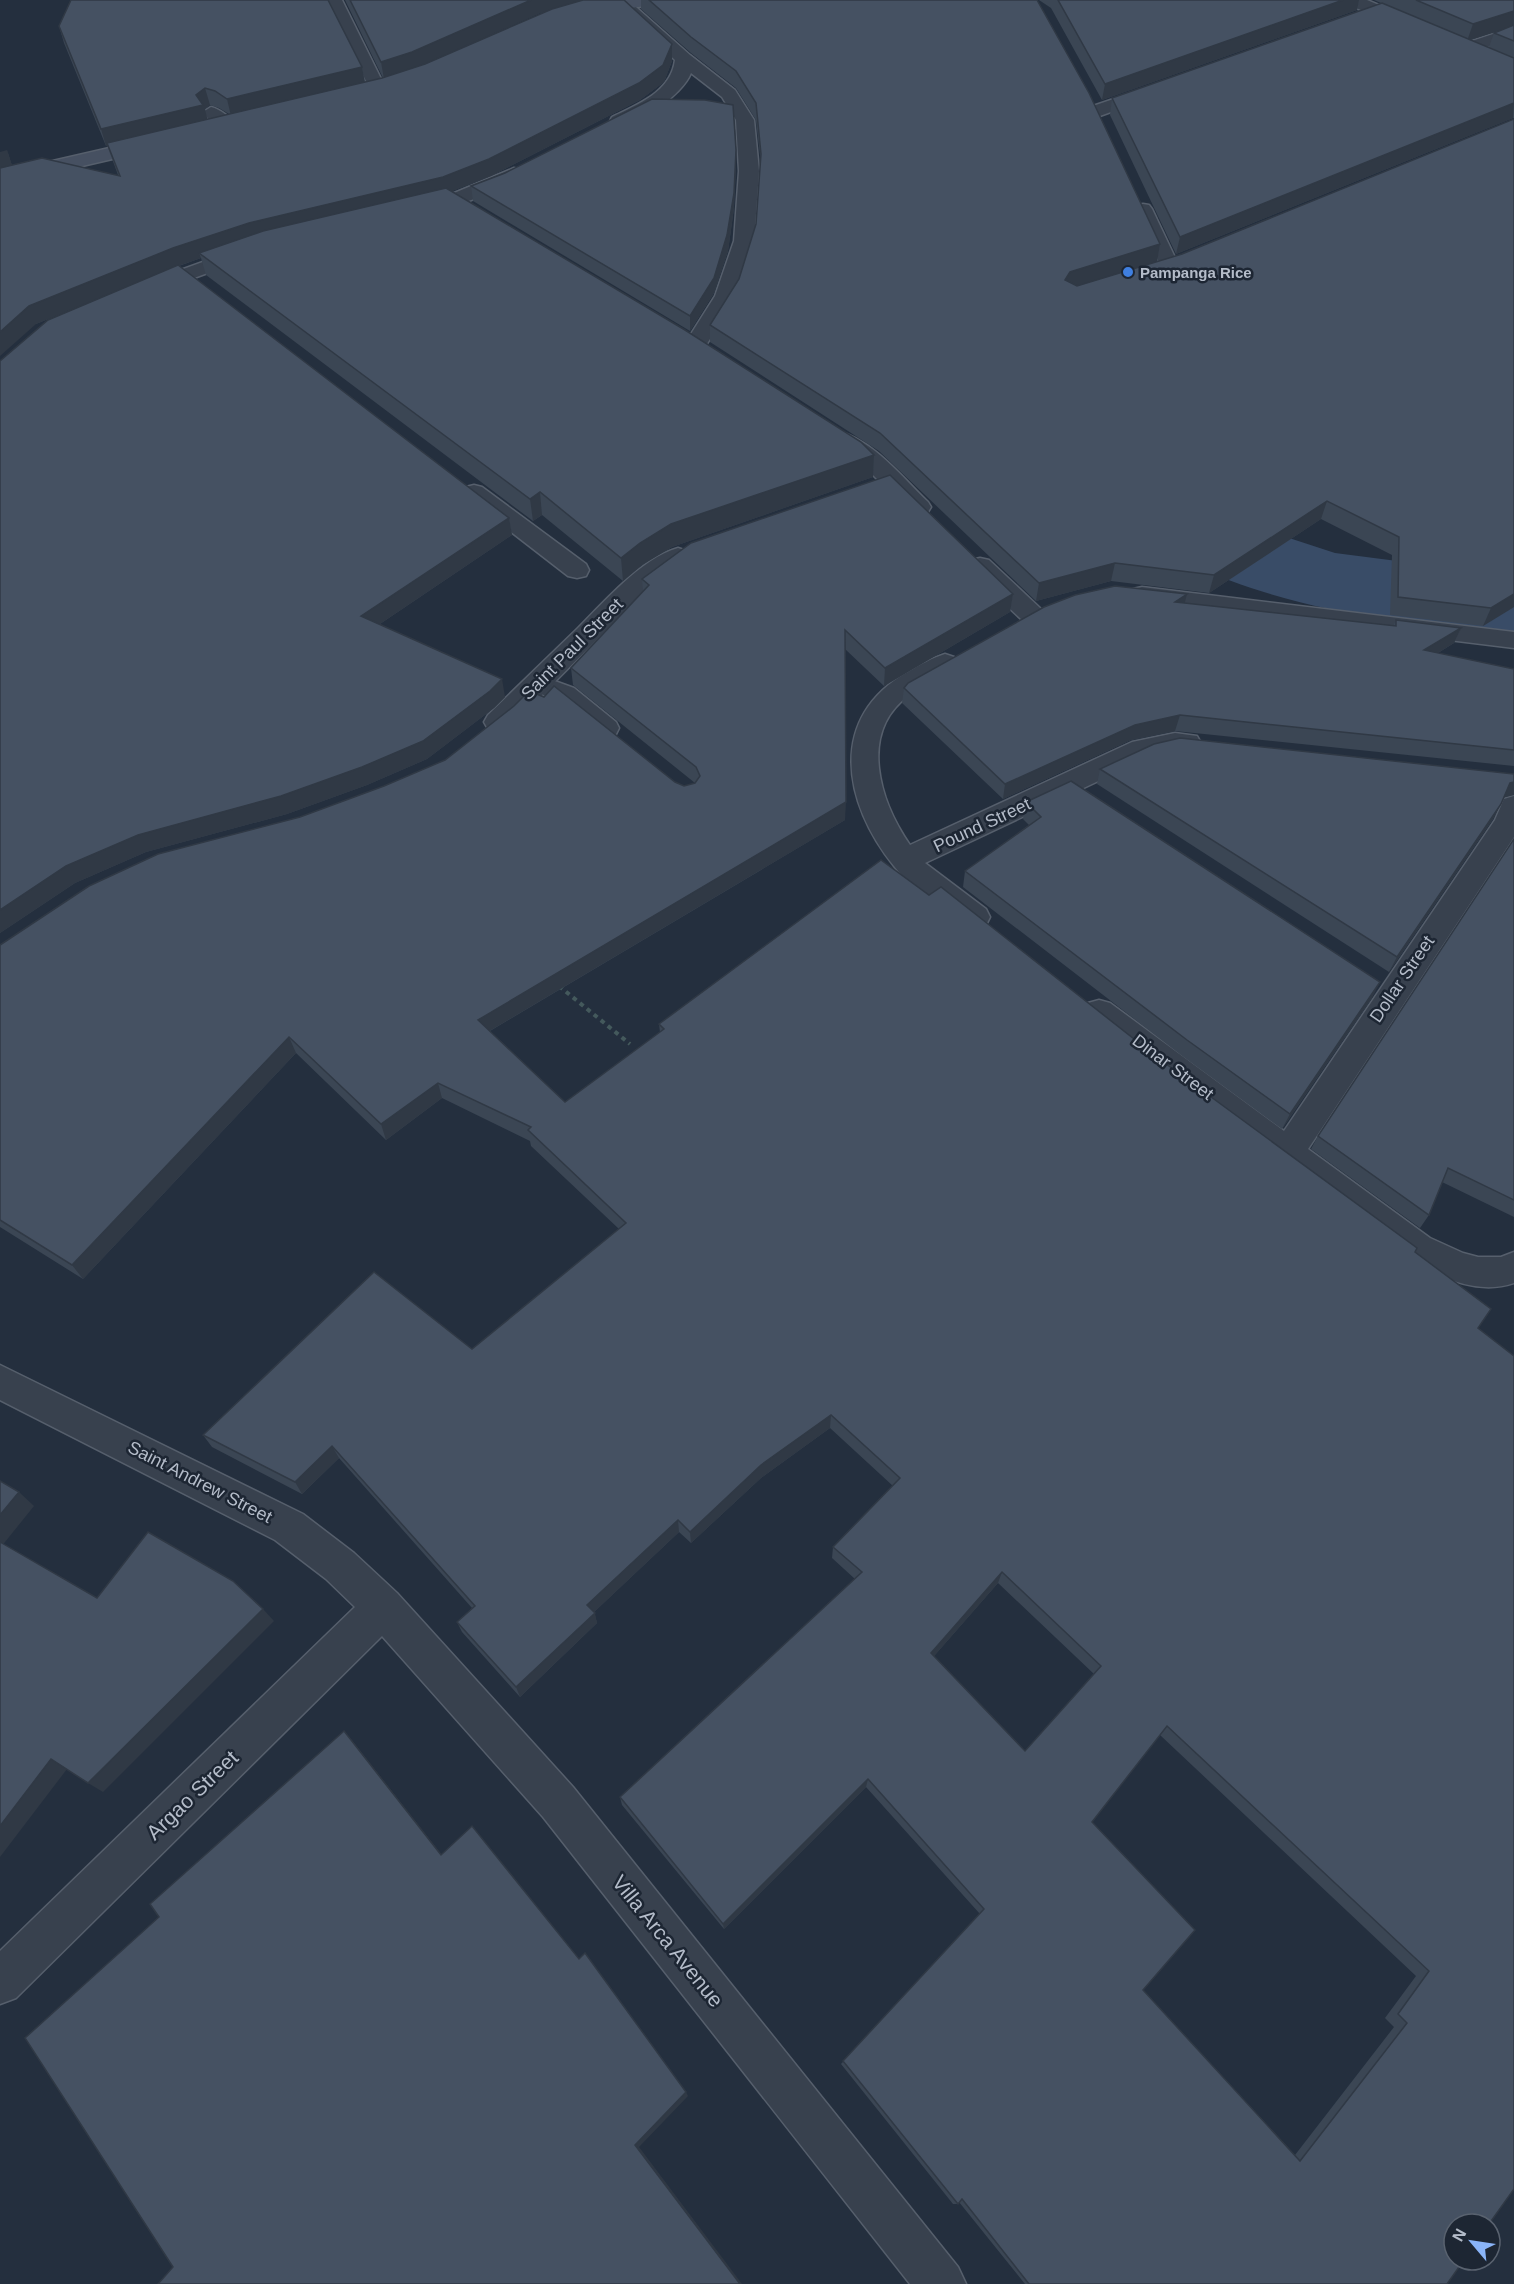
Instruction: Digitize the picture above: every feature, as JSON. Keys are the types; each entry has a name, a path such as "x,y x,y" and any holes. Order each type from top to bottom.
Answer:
{"street":[{"path":"565,14 620,2 654,0"},
{"path":"1353,0 1426,32"},
{"path":"620,2 684,59 729,94 745,120 749,171 744,241 726,296 695,345"},
{"path":"1354,19 1377,10"},
{"path":"1466,50 1514,32"},
{"path":"1446,41 1485,58"},
{"path":"605,128 648,106 668,92 682,76 684,59"},
{"path":"358,94 399,82"},
{"path":"1094,106 1164,87"},
{"path":"648,106 677,103"},
{"path":"711,106 741,114"},
{"path":"207,131 236,124"},
{"path":"0,179 166,141"},
{"path":"397,214 453,200 499,182 530,166"},
{"path":"453,200 476,213"},
{"path":"132,295 186,272 261,247"},
{"path":"1149,273 1192,257"},
{"path":"186,272 205,287"},
{"path":"675,333 715,358"},
{"path":"823,428 869,458 934,521"},
{"path":"453,476 577,570"},
{"path":"862,492 892,481"},
{"name":"Saint Paul Street","path":"480,736 505,717 626,595 652,573 682,554 701,548"},
{"path":"967,553 1031,615"},
{"path":"1122,592 1514,640"},
{"path":"969,649 896,691 878,710 868,732 864,773 875,814 905,860 1001,936"},
{"name":"Pound Street","path":"905,860 1142,749 1175,742 1207,744"},
{"path":"1071,784 1101,803"},
{"name":"Dollar Street","path":"1288,1152 1383,986 1509,822 1514,806"},
{"name":"Dinar Street","path":"1076,994 1169,1066 1418,1249 1466,1270 1508,1270"},
{"name":"Saint Andrew Street","path":"0,1382 289,1527 340,1566 383,1607"},
{"name":"Argao Street","path":"0,1982 383,1607"},
{"name":"Villa Arca Avenue","path":"383,1607 558,1802 941,2284"}],"lane":[{"path":"334,0 378,89"},
{"path":"1094,106 1107,132"},
{"path":"211,112 236,124"},
{"path":"1136,194 1170,266"},
{"path":"538,683 565,694 625,743"}],"path":[{"path":"551,979 630,1044"}],"building":[{"path":"71,0 328,0 362,67 227,99 205,88 196,95 203,105 101,129 59,26"},
{"path":"350,0 531,0 412,52 381,62"},
{"path":"583,0 624,0 672,44 663,65 639,83 489,159 443,177 249,223 173,248 29,306 0,332 0,168 42,158 120,176 107,143 382,78 425,64 552,9"},
{"path":"649,0 1037,0 1089,93 1160,244 1070,272 1065,280 1077,286 1182,254 1514,119 1514,594 1491,608 1398,597 1399,537 1327,501 1214,575 1115,563 1039,583 880,433 710,325 739,279 756,224 761,154 756,103 736,71 691,37"},
{"path":"1058,0 1343,0 1105,84"},
{"path":"1416,0 1514,0 1514,11 1473,24"},
{"path":"1382,3 1514,58 1514,103 1180,237 1112,98"},
{"path":"1514,25 1514,41 1494,33"},
{"path":"652,99 705,100 733,105 736,150 734,193 727,235 714,278 690,316 471,186 505,173"},
{"path":"446,188 685,330 861,442 874,455 671,524 621,558 540,492 530,499 199,253 263,231"},
{"path":"178,265 509,518 361,616 502,679 490,691 423,741 362,767 281,796 138,835 66,866 0,910 0,361 48,320"},
{"path":"890,475 1013,594 885,668 845,630 846,802 478,1020 565,1102 664,1029 659,1024 881,860 929,895 941,887 1162,1061 1417,1248 1415,1252 1491,1309 1478,1328 1514,1356 1514,2189 1498,2212 1442,2212 1442,2272 1456,2272 1447,2284 1029,2284 962,2199 958,2204 843,2061 984,1909 868,1779 723,1924 620,1797 862,1572 833,1547 900,1478 831,1415 761,1465 690,1532 678,1520 587,1605 595,1613 516,1687 457,1622 475,1606 332,1446 295,1482 203,1435 374,1272 472,1349 626,1223 528,1130 531,1127 438,1083 381,1124 289,1037 72,1265 0,1220 0,945 89,886 158,854 300,817 384,786 445,760 514,706 529,691 544,697 554,686 675,782 684,786 695,783 700,776 696,767 571,668 649,585 642,579 691,543","holes":["1002,1572 1101,1666 1025,1751 931,1653","1167,1726 1429,1971 1398,2014 1407,2023 1300,2161 1143,1990 1195,1930 1092,1822"]},
{"path":"1115,586 1187,594 1175,602 1396,626 1396,620 1461,628 1424,650 1514,669 1514,750 1180,715 1135,725 1005,784 904,688 908,683 1044,607 1075,595"},
{"path":"1180,738 1514,774 1514,782 1510,783 1501,804 1397,957 1100,769 1154,744"},
{"path":"1071,781 1380,982 1290,1114 1187,1040 965,871 1041,817 1026,802"},
{"path":"1514,839 1514,1200 1448,1168 1429,1215 1318,1136"},
{"path":"0,1481 19,1492 0,1515"},
{"path":"148,1532 233,1581 263,1609 88,1783 51,1759 0,1826 0,1542 97,1598"},
{"path":"344,1731 441,1855 472,1826 579,1959 585,1953 686,2092 635,2145 740,2284 158,2284 173,2267 25,2038 159,1917 150,1904"}],"waterway":[{"path":"1115,477 1169,517 1233,550 1325,580 1514,606"}],"place":[{"name":"Pampanga Rice","path":"1128,272"}]}
